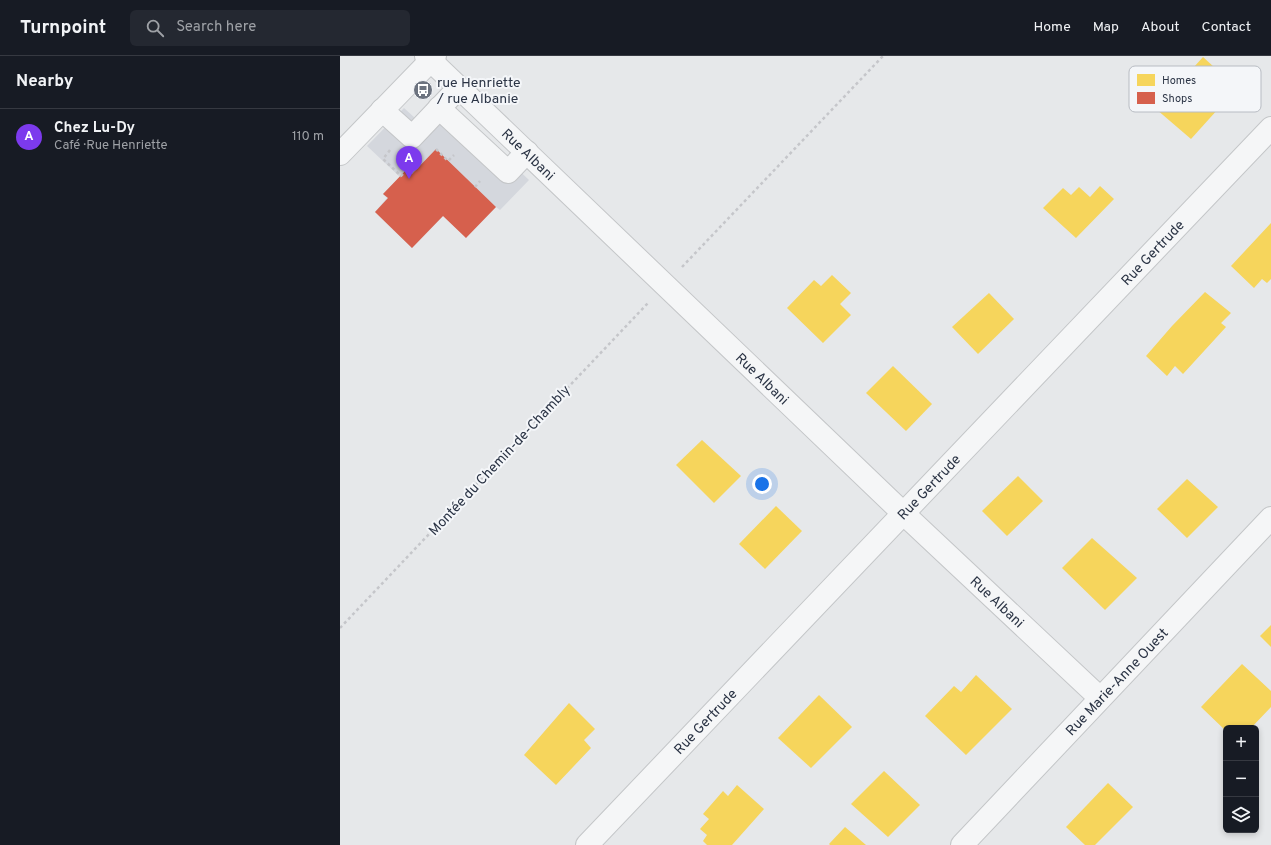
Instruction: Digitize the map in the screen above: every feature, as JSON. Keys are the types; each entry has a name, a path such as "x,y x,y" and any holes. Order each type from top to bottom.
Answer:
{"street":[{"name":"Rue Albani","path":"430,58 459,88 904,514 1100,698"},
{"path":"340,154 430,58"},
{"path":"382,110 412,137 459,88"},
{"path":"439,108 508,172 527,152"},
{"name":"Rue Gertrude","path":"587,845 1271,128"},
{"name":"Rue Marie-Anne Ouest","path":"962,845 1271,518"}],"path":[{"path":"680,269 883,56"},
{"name":"Montée du Chemin-de-Chambly","path":"340,628 653,298"}],"shaded area":[{"path":"439,94 529,180 500,210 496,207 443,216 412,248 375,212 387,198 383,194 400,177 367,146 404,108 415,118"}],"building: Homes":[{"path":"1203,57 1213,66 1195,66"},
{"path":"1160,112 1215,112 1191,139"},
{"path":"1100,186 1114,199 1076,238 1043,208 1063,188 1071,195 1079,187 1090,197"},
{"path":"1271,223 1271,279 1267,283 1262,279 1254,288 1231,266"},
{"path":"832,275 851,293 840,304 851,315 823,343 787,308 814,280 821,286"},
{"path":"1205,292 1231,313 1221,323 1226,327 1183,374 1175,366 1167,376 1146,356 1172,326"},
{"path":"989,293 1014,319 978,354 952,327"},
{"path":"893,366 932,404 906,431 866,393"},
{"path":"702,440 741,476 714,503 676,465"},
{"path":"1018,476 1043,501 1007,536 982,511"},
{"path":"1187,479 1218,507 1187,538 1157,509"},
{"path":"776,506 802,531 765,569 739,544"},
{"path":"1092,538 1137,578 1105,610 1062,568"},
{"path":"1271,625 1271,647 1260,636"},
{"path":"1242,664 1271,691 1271,707 1254,725 1223,725 1223,728 1201,707"},
{"path":"976,675 1012,709 966,755 925,716 954,686 961,692"},
{"path":"819,695 852,727 811,768 778,738"},
{"path":"569,703 595,729 584,740 591,748 556,785 524,755"},
{"path":"884,771 920,805 888,837 851,804"},
{"path":"1108,783 1133,807 1095,845 1085,845 1066,827"},
{"path":"737,785 764,809 732,845 707,845 703,841 707,835 700,829 709,819 703,814 723,791 728,796"},
{"path":"845,827 866,845 830,845 829,844"}],"building: Shops":[{"path":"436,149 496,207 466,238 443,216 412,248 375,212 388,198 383,194 407,169 412,174"}],"place":[{"name":"rue Henriette / rue Albanie","path":"423,90"},
{"name":"Chez Lu-Dy","path":"409,179"}]}
